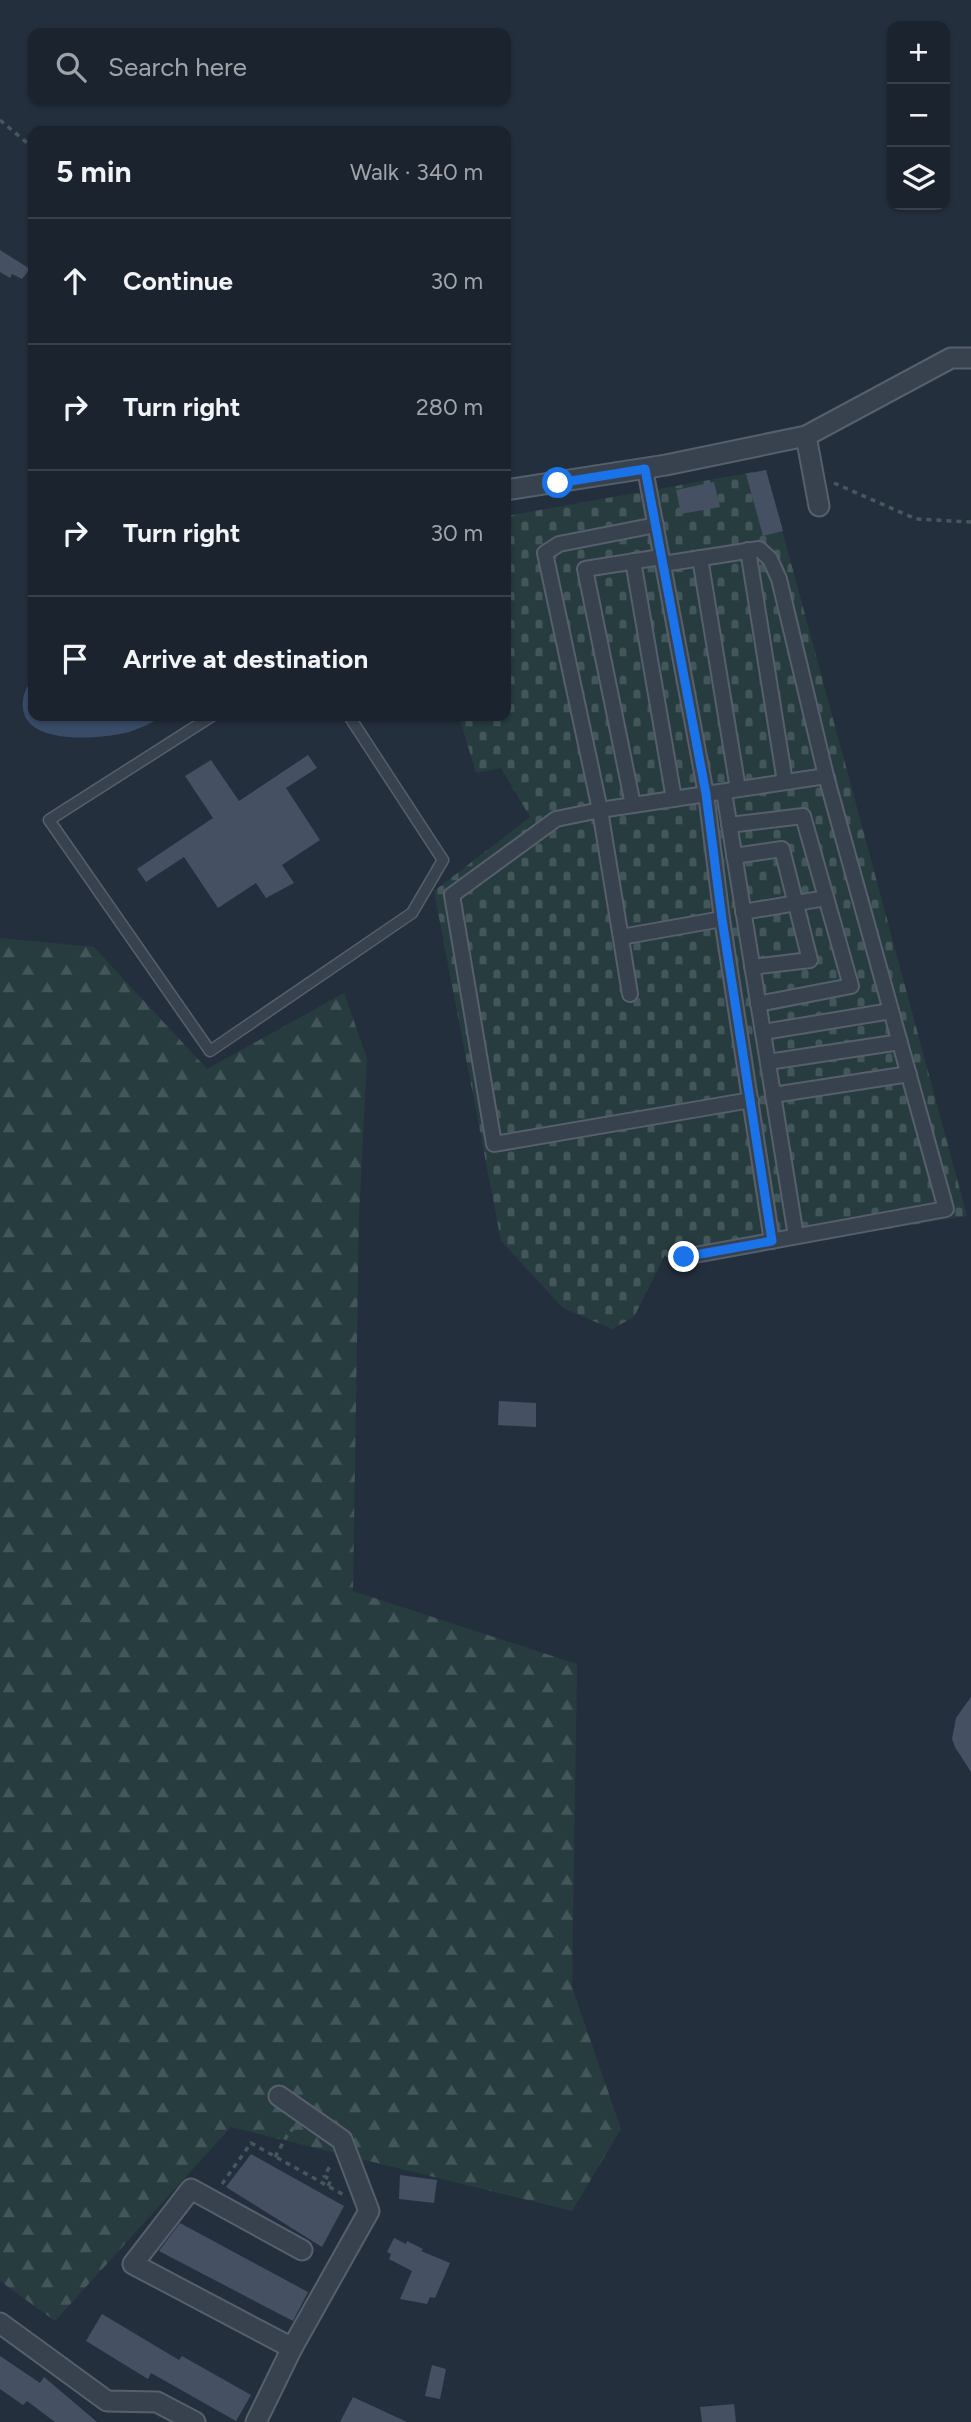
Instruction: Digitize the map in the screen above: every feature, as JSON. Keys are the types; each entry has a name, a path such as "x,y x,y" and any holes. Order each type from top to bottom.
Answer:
{"street":[{"path":"511,489 645,469 806,436 951,358 971,358"},
{"path":"806,436 819,506"},
{"path":"645,469 706,794 722,919 772,1241"},
{"path":"630,994 600,810 545,554 559,544 656,525"},
{"path":"633,805 585,569 633,561 700,558 760,549 770,559 779,579 826,776 946,1209 684,1257"},
{"path":"748,550 785,782"},
{"path":"700,558 731,791 729,825 796,1236"},
{"path":"633,561 674,799"},
{"path":"751,1100 494,1144 452,895 556,819 826,776"},
{"path":"729,825 803,816 851,986 758,1004"},
{"path":"734,856 782,849 810,960 752,967"},
{"path":"743,912 826,898"},
{"path":"621,937 722,919"},
{"path":"763,1032 891,1011"},
{"path":"768,1062 900,1042"},
{"path":"773,1096 909,1074"},
{"path":"256,2422 292,2348 369,2211 342,2140 279,2096"},
{"path":"292,2348 132,2263 191,2189 302,2250"},
{"path":"0,2323 107,2401 157,2402 195,2422"}],"lane":[{"path":"204,721 48,820 211,1052 412,913 443,860 352,721"}],"path":[{"path":"0,120 28,144"},
{"path":"814,474 916,519 971,522"},
{"path":"275,2157 288,2134"},
{"path":"208,2200 251,2143 355,2202 365,2200"},
{"path":"328,2186 331,2180 324,2176 330,2164"}],"green space":[{"path":"766,470 967,1216 673,1264 665,1255 634,1317 612,1329 563,1308 501,1241 434,891 530,817 501,768 476,773 460,721 511,721 511,515"},
{"path":"0,938 94,947 207,1069 344,993 367,1058 359,1214 353,1591 577,1664 572,1987 621,2129 572,2211 231,2127 55,2321 0,2281"}],"water":[{"path":"28,685 28,721 23,708"},
{"path":"28,721 154,721 129,732 102,737 67,737 37,729"}],"building":[{"path":"0,250 28,268 22,279 12,274 10,278 0,272"},
{"path":"766,470 783,531 763,536 746,474"},
{"path":"714,482 720,507 681,514 676,490"},
{"path":"308,755 317,768 286,788 320,840 282,865 294,883 266,898 256,883 218,908 184,857 146,882 137,869 213,818 185,776 211,760 239,801"},
{"path":"499,1401 536,1403 536,1427 498,1425"},
{"path":"971,1697 971,1772 952,1739 956,1718"},
{"path":"251,2154 344,2206 322,2247 226,2187"},
{"path":"400,2175 437,2180 434,2203 399,2199"},
{"path":"180,2223 308,2292 293,2321 159,2251"},
{"path":"394,2238 406,2244 407,2241 423,2249 421,2251 450,2263 435,2298 430,2297 427,2304 400,2299 412,2271 389,2259 391,2254 387,2252"},
{"path":"102,2314 179,2360 182,2356 251,2395 236,2421 151,2373 148,2379 86,2341"},
{"path":"0,2356 40,2383 44,2377 97,2422 55,2422 27,2401 23,2405 0,2389"},
{"path":"432,2365 446,2369 440,2399 425,2396"},
{"path":"353,2397 407,2422 340,2422"},
{"path":"734,2404 736,2422 702,2422 700,2407"}],"route":[{"path":"558,483 645,469 706,794 722,919 772,1241 684,1257"}]}
